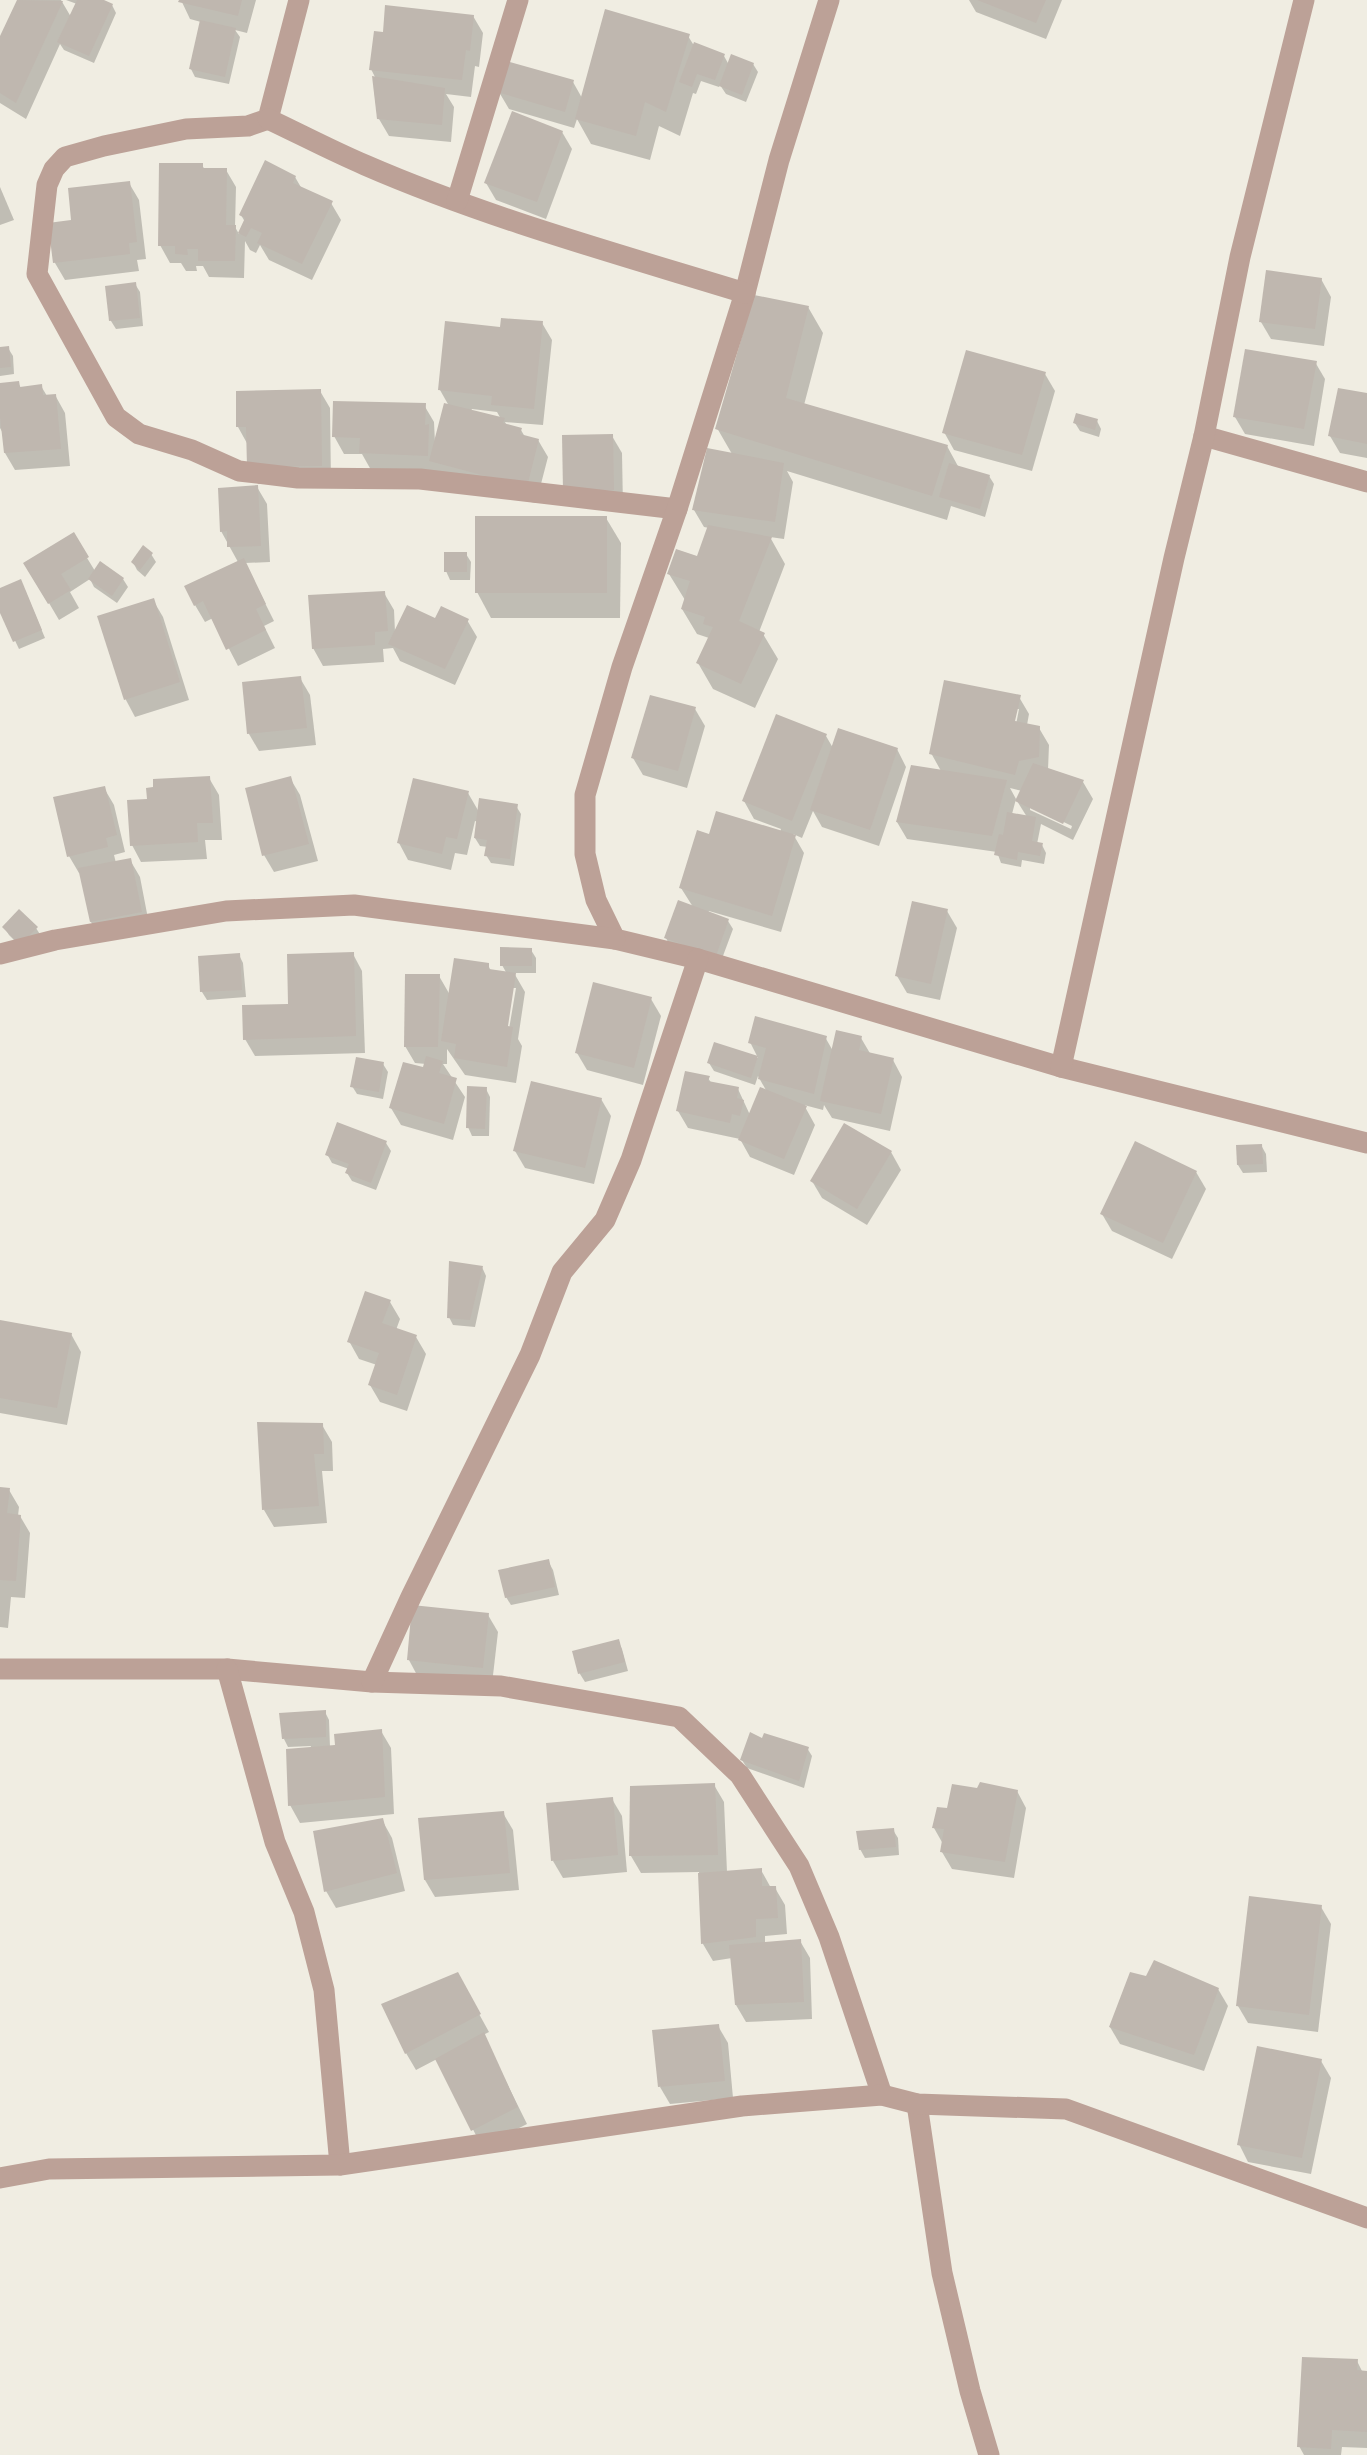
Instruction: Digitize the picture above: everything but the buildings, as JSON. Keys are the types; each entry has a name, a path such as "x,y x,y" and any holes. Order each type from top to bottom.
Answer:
{"street":[{"path":"268,119 299,0"},
{"path":"457,201 518,0"},
{"path":"615,939 596,900 585,854 585,796 622,667 677,509 745,293 779,160 829,0"},
{"path":"1061,1067 1174,558 1204,436 1240,257 1304,0"},
{"path":"677,509 421,479 298,478 239,471 192,450 139,434 116,417 37,274 47,185 54,169 65,157 186,129 248,126 268,119 365,165 457,201 597,248 745,293"},
{"path":"1204,436 1367,482"},
{"path":"0,954 55,940 226,911 354,905 615,939 698,959 1061,1067 1367,1143"},
{"path":"372,1682 530,1355 562,1272 605,1220 631,1160 698,959"},
{"path":"0,1669 227,1669 372,1682 501,1686 679,1717 740,1775 799,1866 829,1937 882,2095"},
{"path":"227,1669 275,1842 304,1912 324,1990 340,2165"},
{"path":"0,2178 49,2169 340,2165 742,2106 882,2095 917,2104 1066,2109 1367,2218"},
{"path":"917,2104 942,2273 970,2391 989,2455"}]}
